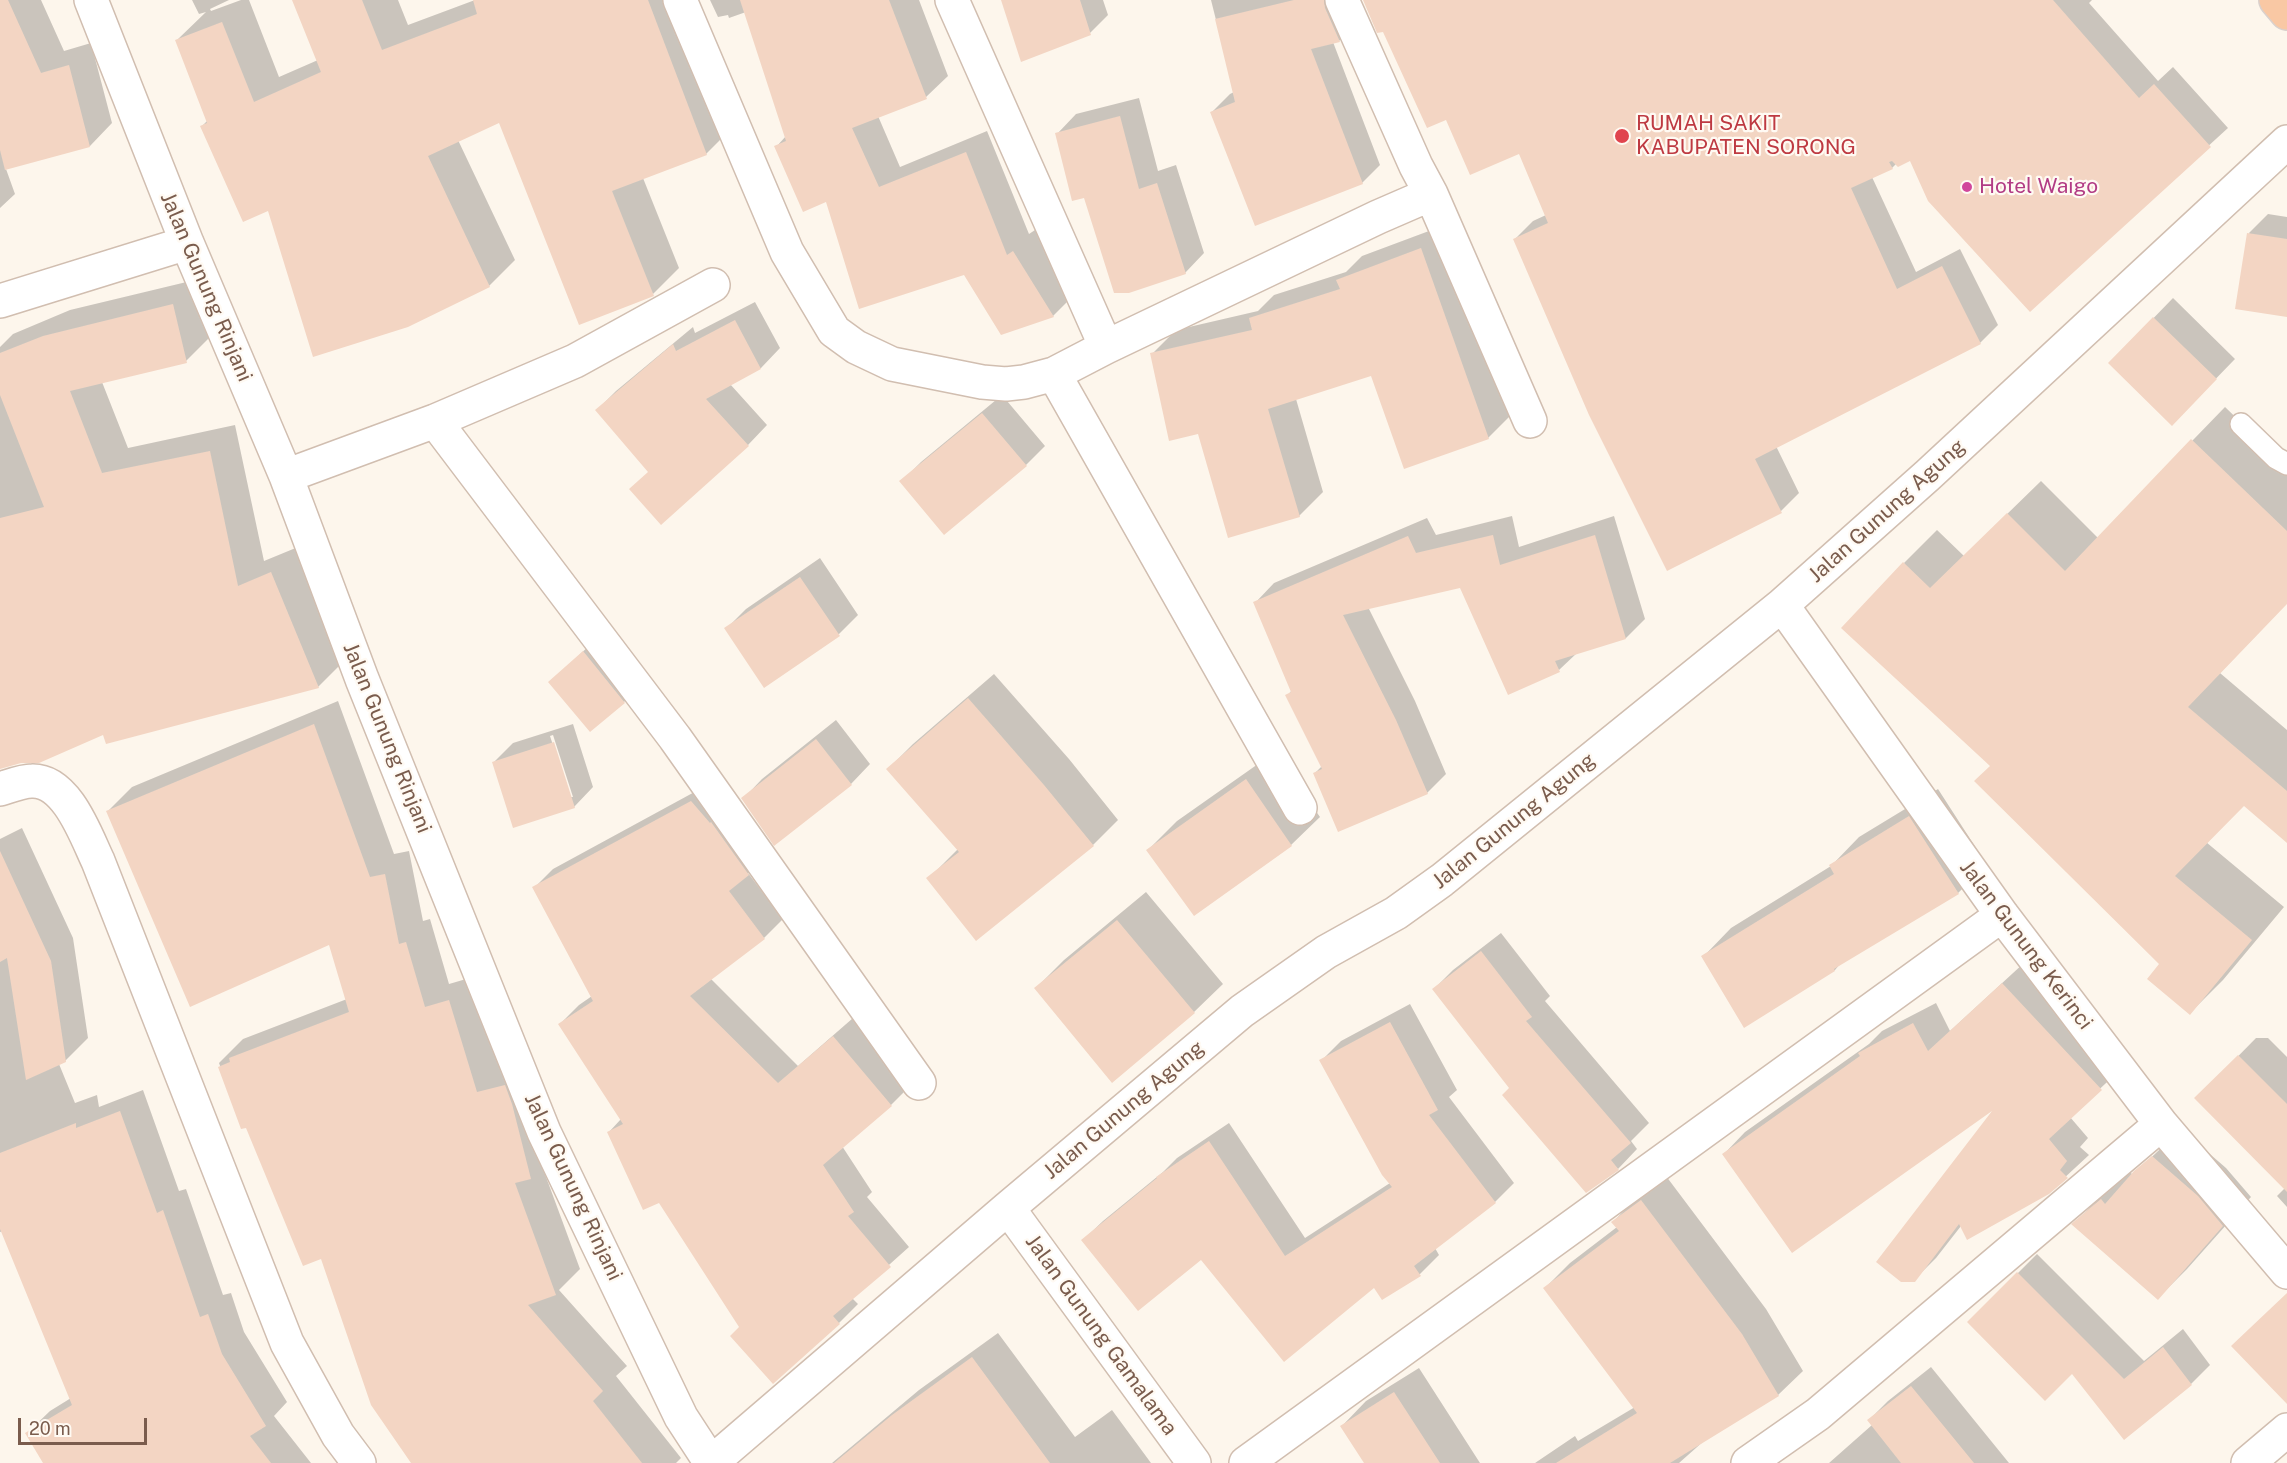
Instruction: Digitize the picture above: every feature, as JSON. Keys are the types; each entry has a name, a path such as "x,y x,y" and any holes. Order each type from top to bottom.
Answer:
{"highway":[{"path":"2276,0 2287,13"}],"street":[{"name":"Jalan Gunung Rinjani","path":"91,0 187,243 286,476 366,690 544,1131 681,1417 711,1463"},
{"path":"680,0 787,252 834,331 856,347 892,364 982,382 1006,384 1054,374 1107,346 1431,194"},
{"path":"952,0 1107,346"},
{"path":"1342,0 1416,166 1431,194 1530,422"},
{"name":"Jalan Gunung Agung","path":"711,1463 1242,1011 1326,952 1396,913 1442,880 1782,605 1928,475 2287,142"},
{"path":"0,301 187,243"},
{"path":"286,476 435,421 575,361 713,285"},
{"path":"1054,374 1300,808"},
{"path":"435,421 675,738 919,1083"},
{"name":"Jalan Gunung Kerinci","path":"1782,605 2002,915 2161,1124 2287,1272"},
{"path":"9,786 34,781 53,786 76,815 98,861 287,1343 338,1435 359,1463"},
{"path":"1246,1463 2002,915"},
{"path":"1748,1463 1818,1414 2161,1124"},
{"name":"Jalan Gunung Gamalama","path":"1008,1208 1194,1463"},
{"path":"2248,1463 2287,1430"}],"lane":[{"path":"2241,424 2276,458 2287,464"}],"building":[{"path":"0,0 8,0 41,73 69,65 90,147 5,170 0,150"},
{"path":"292,0 362,0 382,50 477,14 473,0 648,0 707,155 612,191 654,296 579,325 499,123 428,156 490,287 408,327 313,357 268,211 243,222 200,126 207,123 175,40 222,22 254,102 321,72"},
{"path":"740,0 889,0 927,99 852,128 879,187 966,152 1007,255 1013,251 1054,317 1001,335 964,275 859,309 826,202 803,212 774,146 786,141"},
{"path":"1001,0 1080,0 1091,35 1021,62"},
{"path":"1294,0 1324,0 1325,8 1340,42 1311,49 1363,184 1255,226 1210,112 1235,102 1215,19"},
{"path":"1363,0 2053,0 2139,98 2154,84 2211,147 2030,312 1928,201 1910,161 1898,167 1892,161 1889,162 1893,169 1851,188 1897,289 1942,266 1981,344 1755,459 1782,513 1667,571 1589,415 1513,239 1548,223 1519,154 1470,175 1446,120 1427,128 1383,32 1377,33"},
{"path":"1120,116 1139,189 1157,183 1186,274 1129,293 1114,293 1084,198 1072,201 1055,133"},
{"path":"2247,233 2287,239 2287,317 2235,309"},
{"path":"1421,248 1489,439 1404,469 1371,376 1268,409 1300,517 1228,538 1198,434 1169,441 1150,353 1252,330 1249,318 1340,289 1336,280"},
{"path":"173,304 187,363 70,391 102,473 210,451 238,586 271,572 319,688 106,744 103,735 39,763 21,763 0,769 0,518 44,507 0,395 0,353 43,336"},
{"path":"2153,317 2217,379 2172,426 2108,363"},
{"path":"735,320 761,369 706,399 749,446 661,525 629,489 648,472 595,410 673,344 676,351"},
{"path":"982,413 1027,466 944,535 899,481"},
{"path":"2191,439 2287,531 2287,604 2188,707 2287,791 2287,843 2244,806 2175,876 2252,940 2190,1015 2147,979 2159,964 1974,781 1990,766 1841,628 1903,562 1930,588 2007,513 2065,571"},
{"path":"1493,535 1500,565 1595,535 1626,639 1555,661 1560,672 1508,695 1460,588 1343,615 1396,720 1428,794 1338,832 1313,773 1322,769 1285,695 1291,692 1253,602 1408,536 1416,553"},
{"path":"800,577 840,636 764,688 724,628"},
{"path":"583,651 625,703 590,732 548,682"},
{"path":"968,698 1094,846 976,941 926,878 959,852 886,769"},
{"path":"314,724 370,877 385,874 399,944 406,942 425,1007 449,1000 477,1092 505,1085 512,1104 531,1179 515,1183 556,1295 528,1305 603,1391 593,1401 642,1463 411,1463 371,1405 321,1259 303,1266 246,1128 241,1129 218,1067 230,1062 229,1058 349,1012 329,945 190,1007 106,811"},
{"path":"816,739 852,785 774,846 741,798"},
{"path":"554,742 575,808 513,828 492,762"},
{"path":"1246,779 1292,846 1194,916 1146,850"},
{"path":"691,801 711,822 749,875 729,891 765,939 690,996 778,1083 833,1036 892,1106 823,1165 854,1212 848,1216 891,1267 833,1316 840,1324 773,1384 730,1336 739,1327 659,1203 643,1210 607,1132 623,1124 558,1024 593,1001 532,887"},
{"path":"1909,816 1959,894 1834,969 1835,971 1744,1028 1701,956 1834,874 1829,865"},
{"path":"0,851 51,961 66,1062 26,1080 7,958 0,962"},
{"path":"1117,920 1195,1013 1112,1083 1034,988"},
{"path":"1481,951 1532,1017 1526,1021 1631,1143 1611,1160 1619,1170 1586,1193 1502,1095 1509,1088 1432,989"},
{"path":"2002,983 2102,1090 2049,1139 2067,1161 2060,1170 2068,1178 2049,1194 1967,1240 1959,1224 1915,1282 1901,1282 1876,1262 1992,1111 1792,1253 1722,1154 1860,1056 1858,1053 1913,1023 1928,1051"},
{"path":"1390,1022 1438,1110 1429,1115 1496,1203 1414,1266 1421,1276 1382,1300 1374,1288 1284,1362 1201,1260 1138,1311 1081,1240 1156,1177 1209,1141 1285,1256 1392,1187 1382,1175 1319,1060"},
{"path":"2238,1055 2287,1104 2287,1192 2194,1098"},
{"path":"120,1111 157,1213 163,1210 200,1317 208,1314 222,1354 266,1426 250,1436 271,1463 43,1463 25,1433 72,1405 0,1229 0,1153 76,1123 76,1128"},
{"path":"2152,1156 2198,1196 2223,1226 2158,1300 2071,1224 2101,1199 2105,1204 2134,1171"},
{"path":"1641,1200 1742,1334 1779,1396 1670,1463 1556,1463 1637,1413 1543,1288 1619,1231 1611,1222"},
{"path":"2017,1272 2124,1379 2163,1347 2192,1385 2124,1440 2072,1374 2045,1401 1967,1322"},
{"path":"2287,1293 2287,1404 2231,1346"},
{"path":"972,1357 1050,1463 834,1463 892,1415"},
{"path":"1911,1386 1974,1463 1901,1463 1867,1420"},
{"path":"1394,1392 1440,1463 1364,1463 1340,1426"}],"place":[{"name":"RUMAH SAKIT KABUPATEN SORONG","path":"1622,136"},
{"name":"Hotel Waigo","path":"1967,187"}]}
